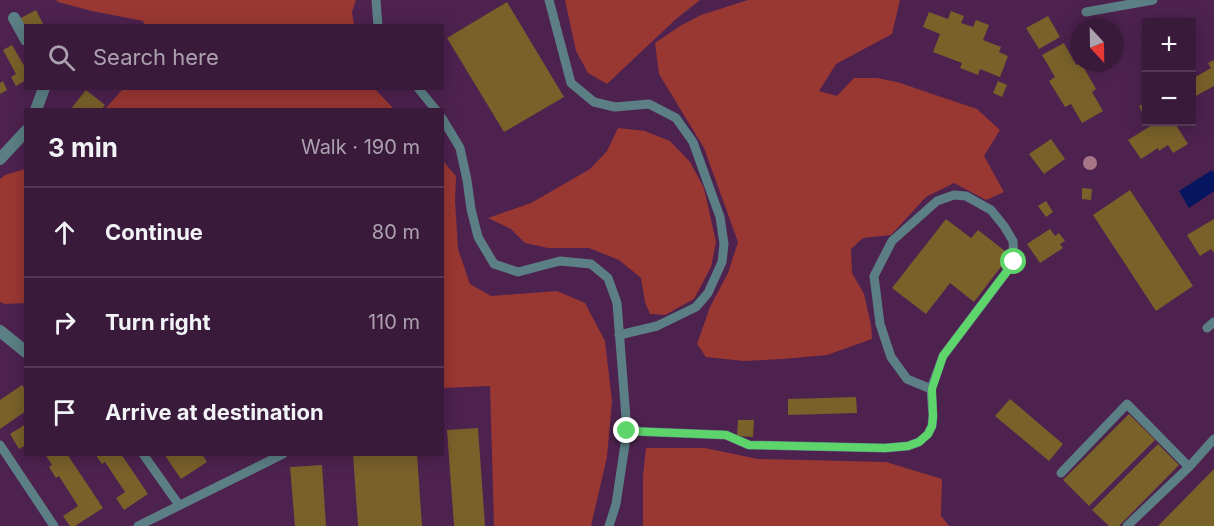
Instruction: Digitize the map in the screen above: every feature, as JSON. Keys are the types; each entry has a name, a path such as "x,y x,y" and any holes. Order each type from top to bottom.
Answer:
{"street":[{"path":"14,18 24,36"},
{"path":"37,108 43,90"},
{"path":"0,159 24,133"},
{"path":"0,331 24,350"}],"lane":[{"path":"376,0 378,24"},
{"path":"549,0 571,83 594,102 615,107 649,104 676,118 693,142 720,217 724,244 722,262 708,293 696,307 657,326 619,335"},
{"path":"1086,12 1153,0"},
{"path":"420,90 434,108"},
{"path":"444,121 460,148 478,237 494,264 518,272 560,261 591,264 608,278 617,303 627,431 616,504 609,526"},
{"path":"627,431 726,435 749,445 885,448 908,446 919,442 928,434 932,426 932,389 943,356 1014,262 1013,241 1005,226 991,210 966,196 954,195 937,201 892,241 874,276 880,324 891,357 907,379 932,389"},
{"path":"1061,473 1127,404 1189,467"},
{"path":"1127,526 1189,467 1214,438"},
{"path":"0,445 54,526"},
{"path":"145,456 179,506"},
{"path":"138,526 280,456"}],"shaded area":[{"path":"56,0 356,0 352,12 354,24 144,24 143,21"},
{"path":"565,0 700,0 676,19 607,84 588,73 576,51"},
{"path":"748,0 900,0 892,34 836,64 819,91 837,96 854,78 877,78 897,82 977,109 1000,130 984,156 1004,192 986,200 954,183 926,197 891,235 863,238 851,249 852,273 864,294 872,339 827,355 744,361 706,357 697,344 710,307 728,273 738,242 704,148 659,74 655,43 701,15"},
{"path":"122,90 376,90 393,108 106,108"},
{"path":"618,128 645,131 670,141 690,162 704,188 716,242 711,267 694,299 665,315 650,314 645,302 641,278 619,260 589,248 548,248 525,243 511,229 488,218 531,203 590,169 607,151"},
{"path":"444,162 456,176 458,249 470,284 491,296 557,291 585,303 605,341 612,401 607,457 591,526 494,526 490,386 444,388"},
{"path":"24,169 24,303 0,302 0,179 5,175"},
{"path":"1212,170 1214,191 1189,208 1179,191"},
{"path":"646,448 705,448 758,459 886,462 942,479 941,516 949,526 643,526 643,476"}],"building":[{"path":"507,2 564,97 504,132 447,38"},
{"path":"36,10 43,24 24,24 24,28 19,19"},
{"path":"951,11 964,16 961,23 973,27 976,20 989,25 983,40 1001,47 999,52 1008,56 1000,77 980,69 978,75 960,68 962,63 933,52 940,34 923,27 929,12 948,19"},
{"path":"1048,16 1060,37 1039,49 1026,28"},
{"path":"1064,43 1070,54 1070,72 1086,72 1096,89 1092,92 1103,111 1082,123 1071,104 1065,107 1049,81 1055,77 1042,55"},
{"path":"12,45 24,66 24,81 16,86 11,77 16,74 3,50"},
{"path":"1214,60 1214,86 1196,96 1196,77 1211,68 1208,63"},
{"path":"3,81 7,90 0,94 0,83"},
{"path":"998,81 1007,85 1002,97 993,93"},
{"path":"86,90 105,105 103,108 72,108"},
{"path":"1151,126 1177,126 1188,144 1173,153 1168,145 1159,151 1158,148 1141,159 1128,140"},
{"path":"1051,139 1065,159 1044,174 1029,154"},
{"path":"1082,188 1092,189 1091,200 1082,199"},
{"path":"1130,190 1193,286 1156,311 1093,215"},
{"path":"1046,201 1053,212 1046,217 1038,206"},
{"path":"946,219 971,238 978,230 1010,255 974,302 950,283 926,314 892,288"},
{"path":"1214,219 1214,253 1211,249 1200,256 1187,235"},
{"path":"1050,229 1055,236 1059,233 1065,241 1060,244 1063,248 1040,263 1027,244"},
{"path":"22,385 24,388 24,412 0,429 0,400"},
{"path":"856,397 857,413 788,415 788,399"},
{"path":"1010,399 1063,444 1049,461 995,416"},
{"path":"1129,414 1155,440 1089,506 1063,480"},
{"path":"738,420 754,420 753,437 737,436"},
{"path":"24,425 24,446 19,449 10,434"},
{"path":"478,428 485,526 454,526 447,430"},
{"path":"1158,444 1179,465 1119,526 1109,526 1092,510"},
{"path":"46,456 68,456 103,508 75,526 70,526 63,516 78,506 59,476 56,478 49,467 52,465"},
{"path":"96,456 122,456 148,494 124,510 116,498 125,492 105,462 102,464"},
{"path":"165,456 203,456 207,462 181,479"},
{"path":"353,456 417,456 422,526 358,526"},
{"path":"322,465 326,526 295,526 290,467"},
{"path":"1214,469 1214,526 1158,526"}],"route":[{"path":"627,431 726,435 749,445 885,448 908,446 919,442 928,434 932,426 932,389 943,356 1014,262"}]}
